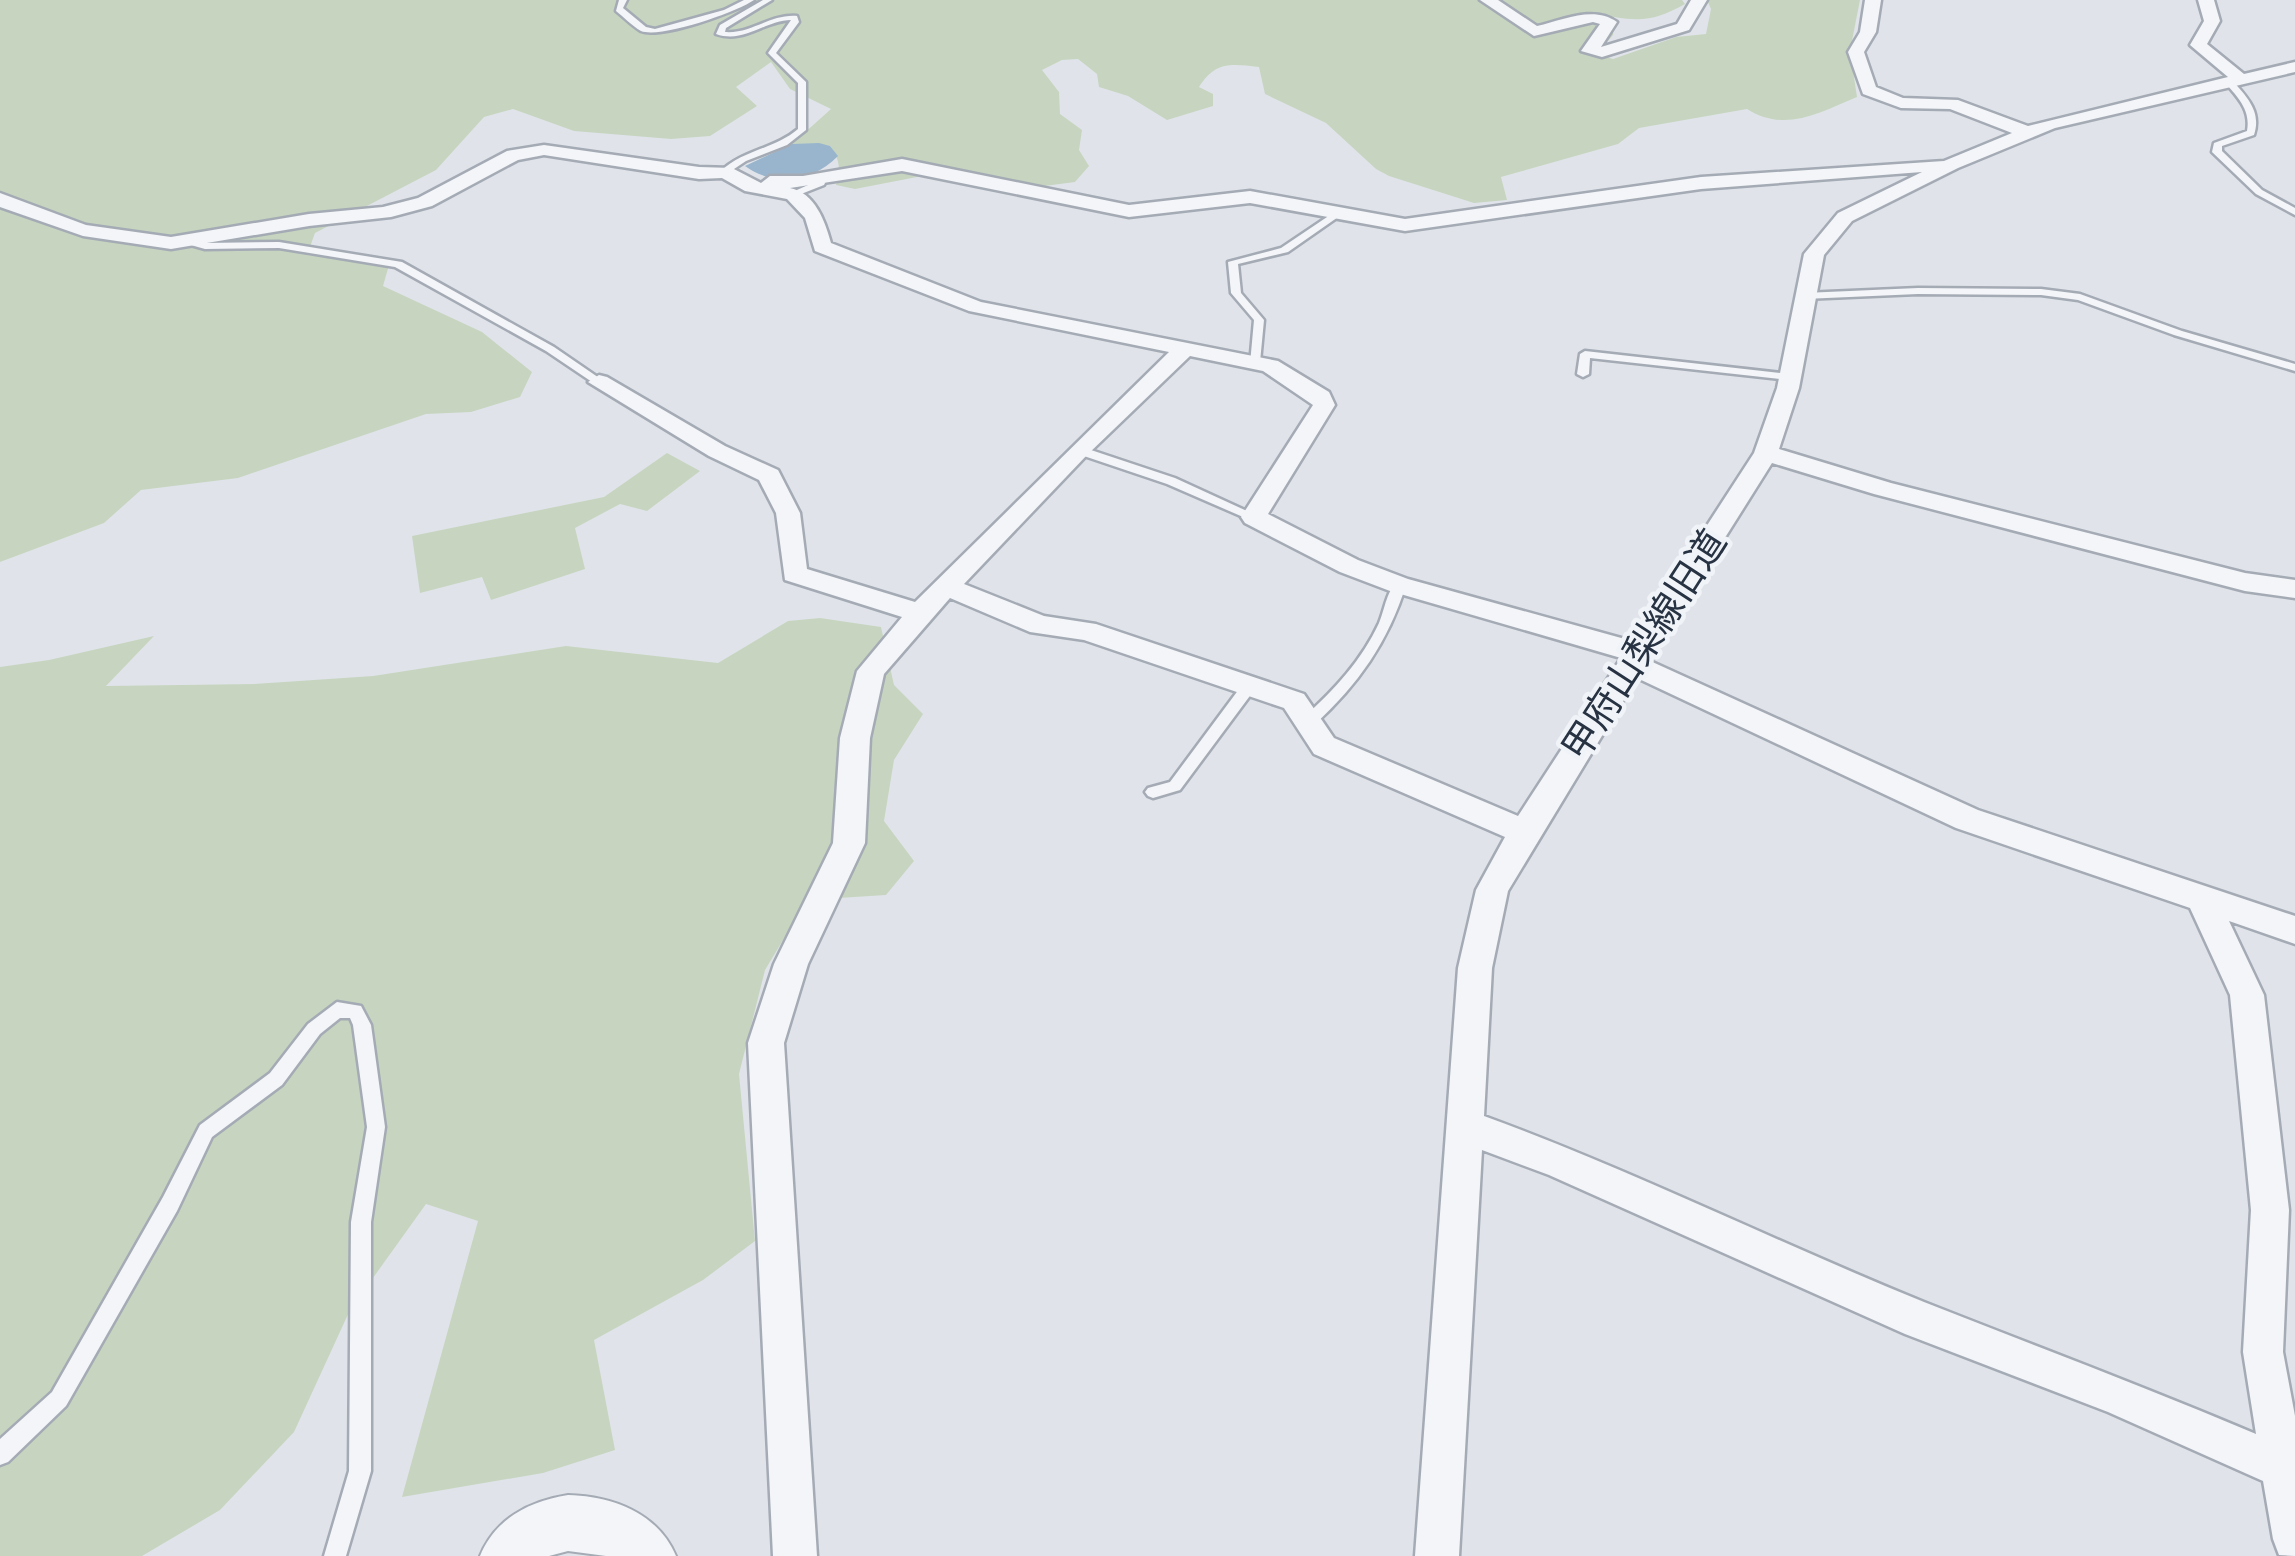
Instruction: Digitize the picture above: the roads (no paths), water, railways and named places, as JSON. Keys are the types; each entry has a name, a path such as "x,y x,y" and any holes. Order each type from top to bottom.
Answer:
{"street":[{"path":"1488,0 1534,31 1594,17 1610,22 1589,51 1602,52 1683,27 1698,0"},
{"path":"1872,0 1868,32 1856,52 1869,90 1912,105 1952,104 2026,132"},
{"path":"2206,0 2212,21 2198,45 2233,80"},
{"name":"甲府山梨線旧道","path":"1437,1556 1462,1125 1481,929 1492,890 1524,832 1766,453 1790,378 1814,254 1845,216 2026,132 2295,67"},
{"path":"0,199 32,218 149,242 184,240 410,207 513,154 544,150 787,184 869,166 902,166 1130,212 1250,197 1376,222 1426,224 1684,185 1832,170 1952,164"},
{"path":"733,176 752,187 792,194 814,217 822,247 867,260 933,294 976,308 1270,366 1320,397 1324,404 1254,518 1349,566 1636,658 1967,819 2295,930"},
{"path":"795,1556 766,1042 790,964 848,843 855,738 871,671 920,613 1079,450 1185,349"},
{"path":"599,382 718,451 769,475 788,513 794,574 920,613"},
{"path":"1766,453 1883,490 2245,582 2295,589"},
{"path":"947,587 1040,624 1086,631 1294,700 1324,746 1524,832"},
{"path":"2202,898 2247,995 2250,1014 2270,1210 2264,1352 2288,1470 2295,1540"},
{"path":"1462,1125 1560,1162 1919,1320 2115,1394 2288,1470"},
{"path":"508,1556 539,1530 582,1522 618,1530 648,1556"}],"lane":[{"path":"623,0 619,9 644,30 655,32 726,12 750,0"},
{"path":"733,176 732,164 790,140 802,130 802,82 772,53 796,22 794,18 770,19 743,36 720,34 724,26 768,0"},
{"path":"2233,80 2254,124 2251,133 2217,145 2217,152 2259,192 2295,212"},
{"path":"792,194 821,183 823,177"},
{"path":"1254,362 1260,320 1236,294 1233,262 1284,250 1336,215"},
{"path":"184,240 205,246 279,245 398,264 550,349 599,382"},
{"path":"1804,296 1918,291 2041,292 2080,298 2295,368"},
{"path":"1582,374 1585,354 1790,378"},
{"path":"1079,450 1171,482 1254,518"},
{"path":"1310,721 1342,693 1374,650 1399,585"},
{"path":"1153,792 1175,786 1250,685"},
{"path":"0,1454 59,1399 170,1204 206,1131 276,1079 314,1029 337,1010 354,1011 362,1025 376,1127 362,1222 360,1470 336,1556"}],"water":[{"path":"792,144 830,146 838,156 805,176 768,177 745,166"}]}
